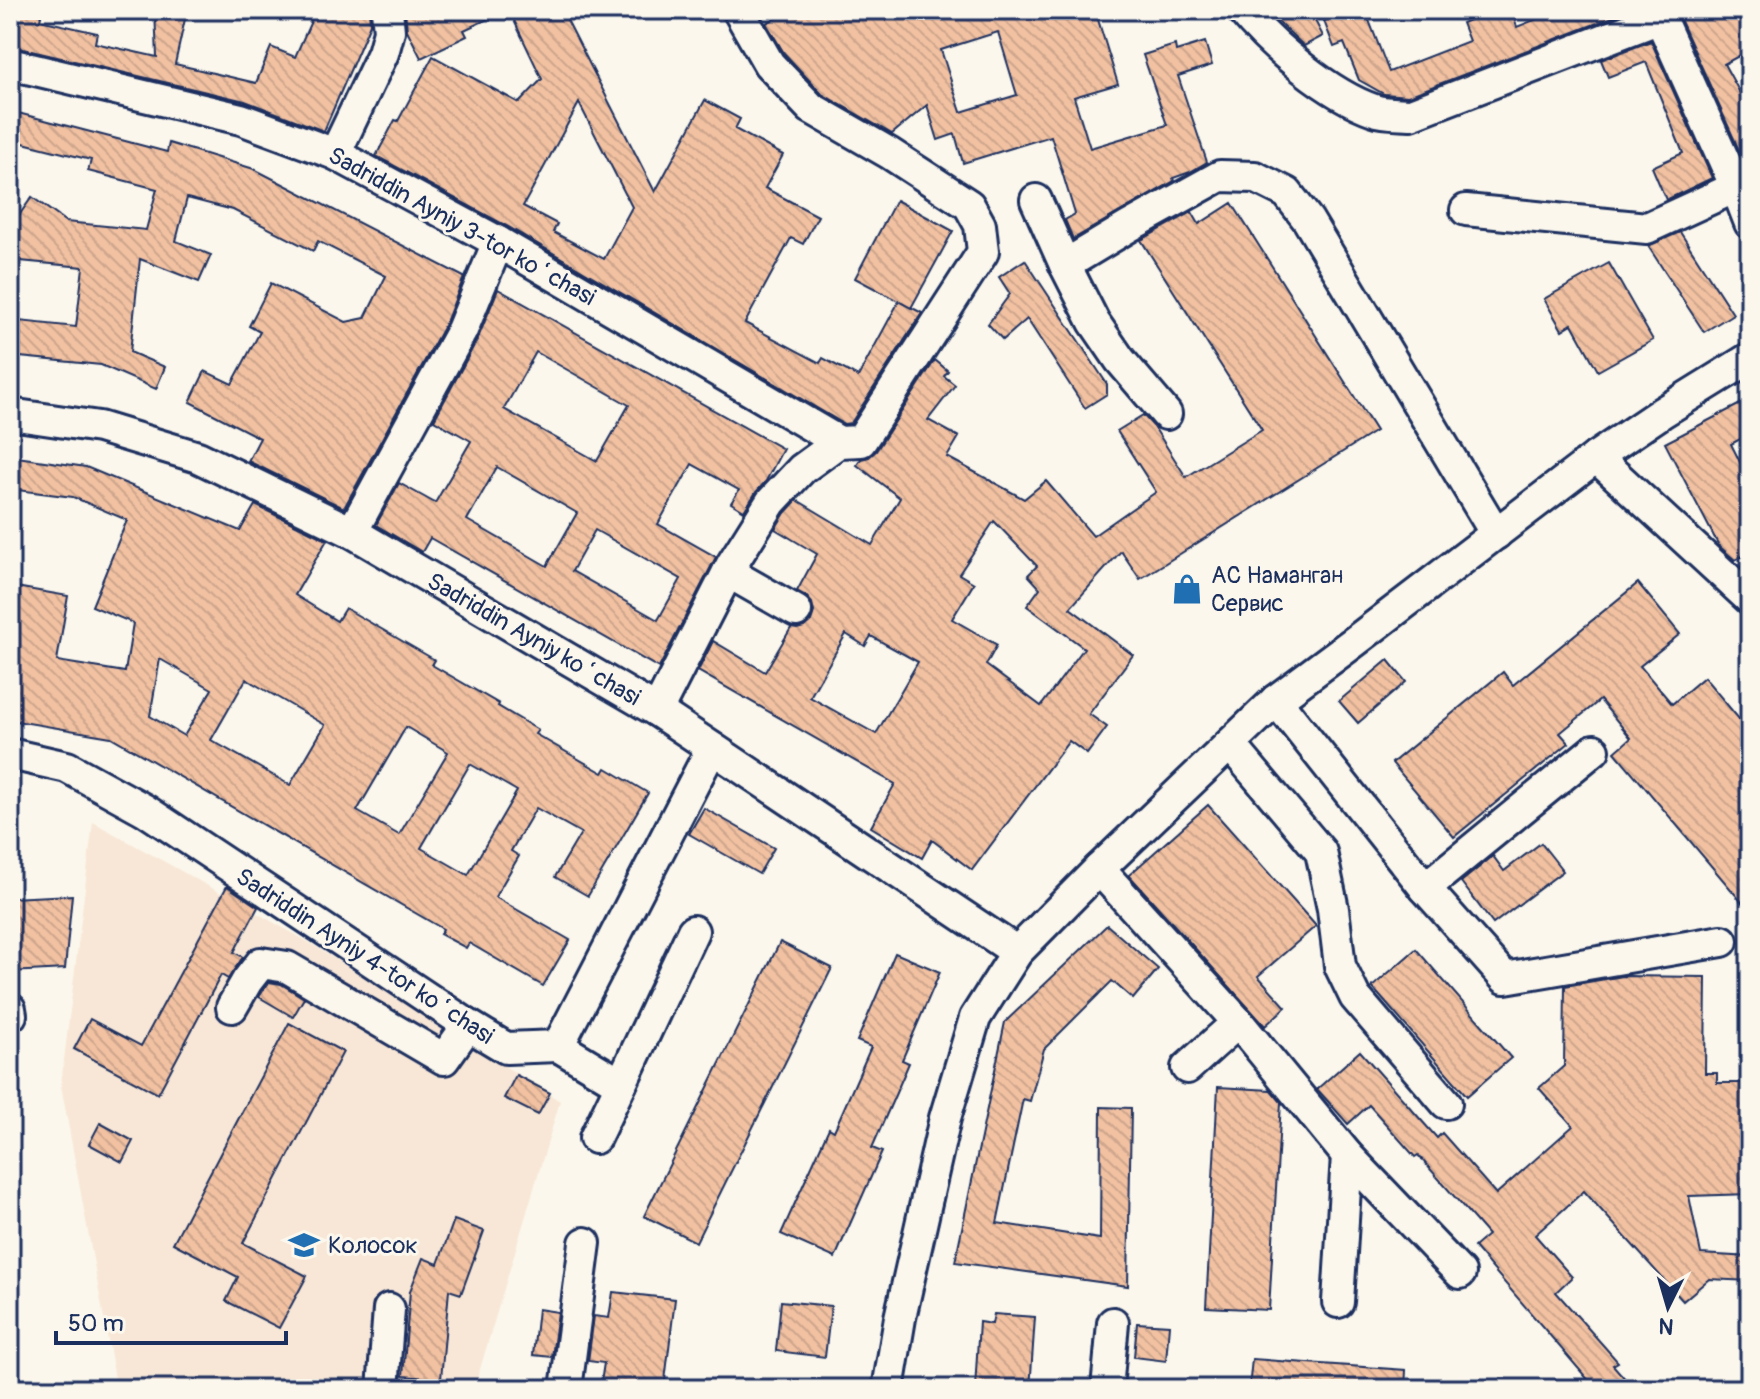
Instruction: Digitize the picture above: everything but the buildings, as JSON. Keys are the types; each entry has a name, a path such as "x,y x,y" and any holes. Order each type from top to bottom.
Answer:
{"street":[{"path":"335,154 383,53 389,31 387,10"},
{"path":"657,711 728,572 771,502 802,469 839,442 861,441 983,252 980,225 969,205 889,153 811,108 769,64 738,10"},
{"path":"1242,10 1256,27 1331,88 1376,111 1411,114 1658,14 1750,223"},
{"name":"Sadriddin Ayniy 3-tor koʻchasi","path":"10,64 241,119 335,154 498,242 839,442"},
{"path":"1065,265 1220,176 1255,177 1287,193 1308,220 1496,534"},
{"path":"1466,210 1647,228 1736,187"},
{"path":"1036,200 1094,322 1120,360 1166,414"},
{"path":"352,532 462,330 498,242"},
{"path":"888,1389 900,1318 945,1118 975,1018 1017,952 1276,700 1596,457 1750,358"},
{"name":"Sadriddin Ayniy koʻchasi","path":"10,414 99,427 198,457 352,532 657,711 1017,952"},
{"path":"1596,457 1750,599"},
{"path":"728,572 796,611"},
{"path":"1276,700 1425,888 1505,978 1722,941"},
{"path":"1230,744 1321,852 1333,909 1340,966 1355,997 1446,1103"},
{"path":"621,1084 558,1046 712,748"},
{"path":"1425,888 1594,750"},
{"name":"Sadriddin Ayniy 4-tor koʻchasi","path":"10,754 67,767 145,810 506,1048 558,1046"},
{"path":"1099,869 1238,1022 1347,1155 1460,1273"},
{"path":"595,1138 693,931"},
{"path":"232,1007 261,963 287,967 444,1059 468,1025"},
{"path":"10,1009 11,1015"},
{"path":"1187,1068 1238,1022"},
{"path":"1338,1302 1347,1155"},
{"path":"566,1389 585,1243"},
{"path":"383,1389 389,1309"},
{"path":"1107,1389 1113,1323"}],"shaded area":[{"name":"Колосок","path":"93,822 305,940 560,1101 474,1389 117,1389 61,1085"}],"place":[{"name":"АС Наманган Сервис","path":"1187,589"},
{"name":"Колосок","path":"304,1245"}]}
